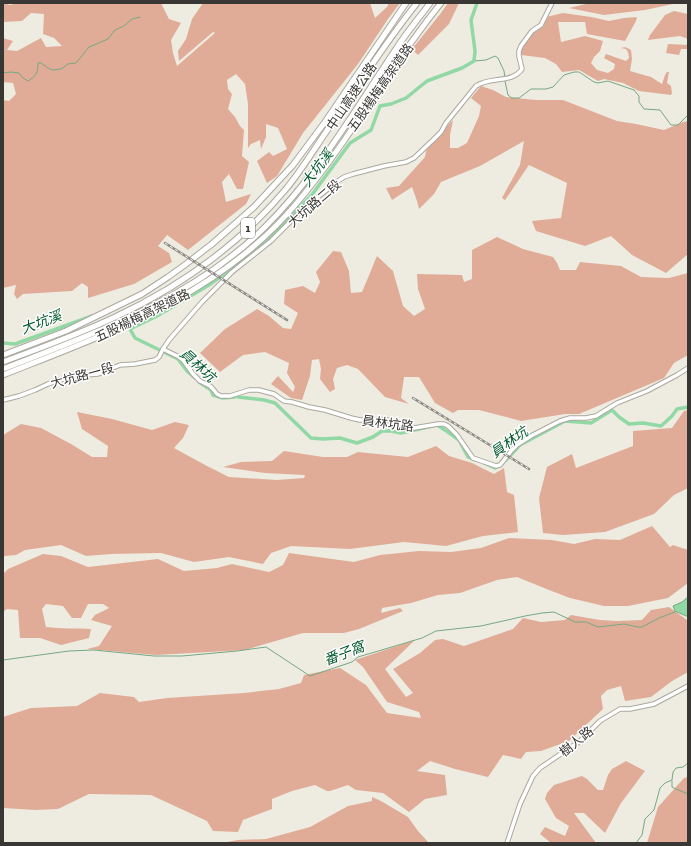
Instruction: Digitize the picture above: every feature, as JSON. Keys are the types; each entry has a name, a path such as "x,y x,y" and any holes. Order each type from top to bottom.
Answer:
{"highway":[{"name":"五股楊梅高架道路","path":"3,355 66,331 142,294 168,277 212,244 254,207 293,165 325,122 406,3"},
{"name":"中山高速公路","path":"3,362 112,319 160,294 218,255 241,235 286,188 315,149 400,24 417,3"},
{"name":"中山高速公路","path":"3,369 107,327 154,305 203,276 241,248 284,207 302,185 343,130 397,47 430,3"},
{"name":"五股楊梅高架道路","path":"3,376 116,330 159,310 209,281 249,251 286,215 317,178 400,57 441,3"}],"street":[{"name":"大坑路二段","path":"162,351 169,340 202,302 232,272 271,241 304,208 338,181 353,174 406,162 414,158 441,132 446,123 476,86 481,82 505,79 520,72 522,69 518,53 521,46 532,31 542,25 552,3"},
{"name":"員林坑路","path":"162,351 183,360 200,381 210,386 220,396 230,396 249,390 259,390 274,394 284,401 325,410 355,419 387,420 414,428 444,424 457,435 473,458 496,466 500,465 517,445 560,421 570,418 586,418 596,416 617,403 647,391 688,368"},
{"name":"大坑路一段","path":"3,400 19,396 72,376 98,374 120,365 152,361 157,359 162,351"},
{"name":"樹人路","path":"507,843 520,804 533,776 540,768 580,741 600,721 620,709 630,709 654,704 688,686"}],"shaded area":[{"path":"3,3 10,5 18,3 161,3 169,19 181,23 171,40 177,66 215,33 213,32 179,61 178,51 186,39 192,19 203,3 370,3 375,18 388,6 388,3 400,3 358,64 303,133 277,176 267,183 257,161 269,152 273,156 287,149 278,128 266,124 266,137 261,149 260,140 251,144 248,148 248,104 245,84 236,74 227,80 228,89 232,94 228,109 244,130 242,156 249,162 243,189 237,189 229,174 222,182 226,202 251,194 246,204 188,250 167,235 158,246 169,253 172,262 134,284 88,298 88,287 82,283 72,291 23,294 17,299 14,294 16,285 3,288 3,100 9,101 16,94 13,83 3,82 3,38 13,41 7,50 17,51 41,38 46,47 62,46 54,38 43,34 44,14 31,13 22,21 3,22"},
{"path":"448,3 459,3 449,24 418,55 412,49"},
{"path":"590,3 673,4 645,10 604,15 569,8"},
{"path":"674,11 688,14 688,39 680,36 648,40 665,15"},
{"path":"563,13 609,21 637,17 625,41 587,34 585,22 558,22 561,42 585,36 603,41 600,51 591,63 597,70 608,73 614,69 615,64 604,58 606,54 626,61 629,58 628,52 626,49 621,48 625,47 631,50 632,59 630,71 651,77 662,84 665,75 669,72 667,83 671,86 671,95 639,91 623,83 604,79 598,81 579,70 562,72 556,64 545,58 521,55 520,52 533,31 544,26 546,17"},
{"path":"668,44 688,45 688,49 681,49 679,55 666,53"},
{"path":"481,86 506,97 536,100 563,100 617,121 664,130 688,121 688,254 666,273 632,255 611,236 585,246 536,231 532,221 561,218 567,183 529,165 505,200 502,198 520,165 524,141 480,166 441,182 434,194 419,209 412,187 392,200 386,188 399,186 425,157 427,147 453,120 450,135 450,148 458,148 467,143 479,116 481,106 471,98"},
{"path":"497,237 523,249 553,257 560,270 576,270 580,262 621,266 641,277 669,278 688,273 688,355 674,363 664,378 579,414 565,414 521,421 479,410 458,410 453,413 435,403 419,377 404,377 401,398 409,404 385,397 358,369 347,365 337,368 333,379 335,389 330,392 320,379 321,369 319,359 312,360 310,376 302,400 291,398 271,384 278,376 293,392 295,387 287,373 289,363 265,352 243,355 220,372 200,353 225,329 257,309 269,316 283,328 291,329 298,313 284,304 285,290 303,286 315,293 320,282 316,272 333,251 341,252 349,271 351,293 362,292 377,256 393,271 403,306 414,316 425,309 418,289 417,274 462,275 464,282 472,279 472,250"},
{"path":"688,410 688,488 674,495 654,514 605,532 563,535 543,533 539,498 547,467 572,454 576,468 633,446 633,431 672,428 684,411"},
{"path":"77,412 112,419 152,430 175,422 189,425 183,438 174,448 229,477 277,480 304,478 304,475 265,473 223,467 241,462 272,461 284,451 323,457 347,457 358,452 408,457 436,446 449,456 472,463 494,474 504,468 507,492 514,495 518,532 483,536 446,546 404,542 350,549 291,546 271,553 263,564 229,557 194,562 161,553 86,556 61,545 25,550 16,555 3,557 3,435 21,424 41,428 92,457 107,457 108,446 82,429"},
{"path":"652,526 670,547 673,545 688,550 688,583 668,598 628,606 604,606 570,598 517,577 497,580 460,593 438,595 411,603 382,608 381,613 400,608 403,611 359,629 344,633 303,633 245,650 156,655 87,649 99,646 112,626 91,620 95,615 109,608 103,604 88,604 81,618 72,618 63,606 46,604 42,609 46,627 91,629 89,638 61,645 40,638 20,638 18,610 7,609 3,612 3,574 8,569 43,554 61,556 88,567 158,559 184,571 217,568 232,564 269,572 283,565 289,553 354,562 380,555 419,551 451,552 481,548 509,538 552,540 574,544 595,539 620,540"},
{"path":"688,597 688,616 675,611 673,606 682,602"},
{"path":"669,607 687,620 688,619 688,672 672,681 651,697 625,701 621,686 607,690 601,696 603,709 569,741 541,751 526,752 521,759 503,755 488,777 430,761 417,771 445,775 447,795 425,799 409,812 383,793 356,790 348,785 327,791 315,785 292,791 272,799 272,809 243,820 238,832 213,831 207,821 151,795 89,794 58,809 36,810 3,808 3,717 31,708 77,706 100,693 134,697 139,702 167,698 279,689 301,683 304,675 340,668 366,685 387,713 421,718 419,712 387,702 363,667 355,660 415,640 385,669 406,697 413,693 393,669 420,653 435,640 443,639 464,646 513,629 523,618 541,622 565,620 571,615 600,620 642,620 651,610"},
{"path":"626,761 645,771 621,803 605,833 584,813 574,813 596,843 551,843 540,834 545,827 565,836 569,826 556,818 545,799 547,793 554,785 582,776 598,790 603,790 608,775 612,769"},
{"path":"688,777 688,843 647,843 658,807 684,778"},
{"path":"372,797 408,817 429,843 221,843 238,840 266,839 310,827 348,806 372,801"}],"waterway":[{"name":"大坑溪","path":"130,329 157,316 209,285 236,265 274,233 311,196 350,143 371,130 380,106 391,104 406,98 427,81 462,68 474,61 475,51 471,20 477,3"},
{"path":"3,73 19,73 28,81 36,74 38,63 41,63 52,70 61,69 68,64 76,63 89,47 108,39 115,30 124,26 132,19 140,17"},
{"path":"474,61 486,60 495,56 498,58 504,71 505,78"},
{"path":"505,81 508,95 512,98 519,98 531,89 546,89 553,87 564,75 579,72 594,82 598,83 608,81 634,90 639,96 639,102 644,109 660,110 671,125 678,125 688,115"},
{"name":"大坑溪","path":"3,343 15,344 92,316"},
{"name":"員林坑","path":"127,327 130,329 135,338 178,359 187,371 195,378"},
{"name":"員林坑","path":"199,382 211,390 213,395 223,398 235,397"},
{"name":"員林坑","path":"238,397 264,400 275,403 311,438 340,438 357,443 373,437 382,431 401,433 437,425 459,440 468,457 475,460"},
{"name":"員林坑","path":"506,460 520,445 565,421 591,423 612,410 629,424 643,423 661,426 677,409 688,407"},
{"name":"員林坑","path":"484,463 495,468 499,466"},
{"name":"番子窩","path":"3,660 69,651 94,650 154,656 182,656 266,647 310,676 352,662 358,657 422,638 436,631 481,626 525,616 554,612 575,622 586,622 598,627 624,624 642,627 675,612"},
{"path":"636,843 642,835 645,819 654,810 660,788 665,783 672,780 673,772 676,768 683,767 688,763"},
{"path":"672,781 672,787 688,794"}],"railway":[{"path":"165,243 287,320"},
{"path":"413,398 529,469"}]}
